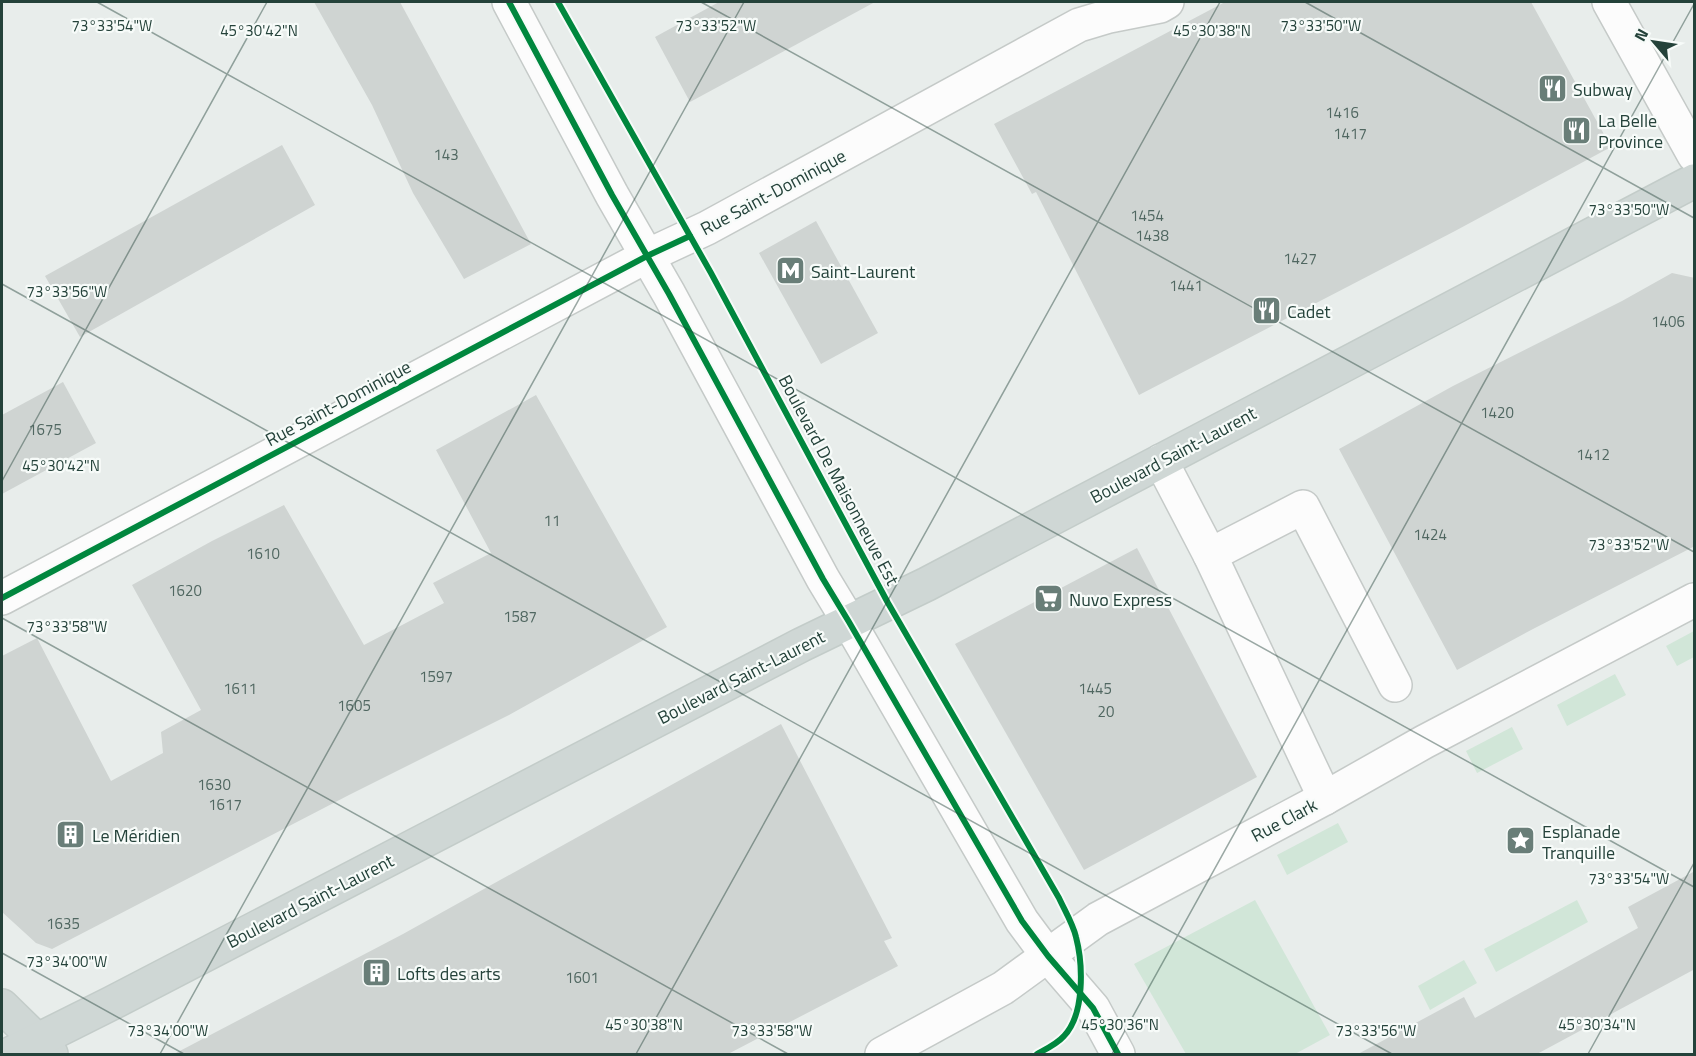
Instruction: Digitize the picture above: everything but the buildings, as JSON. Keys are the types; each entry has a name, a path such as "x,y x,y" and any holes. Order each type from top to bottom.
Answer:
{"main road":[{"name":"Boulevard Saint-Laurent","path":"33,1050 123,998 849,622 927,584 1695,181"},
{"path":"2,1006 33,1050"}],"street":[{"path":"509,2 823,579 1022,921 1048,956 1093,1008 1118,1054"},
{"name":"Rue Saint-Dominique","path":"2,598 647,256 707,228 1107,9 1160,6 1167,2"},
{"path":"1609,2 1695,155"},
{"path":"1161,461 1210,555 1325,798"},
{"path":"1210,555 1303,507 1395,685"},
{"name":"Rue Clark","path":"882,1054 1003,988 1098,919 1325,798 1434,736 1695,600"}],"green space":[{"path":"1694,631 1694,657 1677,666 1666,646"},
{"path":"1615,674 1626,695 1567,726 1557,705"},
{"path":"1512,727 1523,749 1477,773 1466,751"},
{"path":"1338,823 1348,842 1287,875 1277,855"},
{"path":"1255,900 1330,1035 1295,1054 1186,1054 1134,964"},
{"path":"1577,900 1588,922 1496,972 1484,949"},
{"path":"1464,960 1477,983 1430,1010 1418,986"}],"cycle path":[{"path":"509,2 823,579 1022,921 1048,956 1093,1008 1118,1054"},
{"name":"Boulevard De Maisonneuve Est","path":"558,2 711,273 888,603 1071,922 1075,932 1081,974 1076,1015 1071,1027 1061,1039 1037,1054"},
{"path":"2,598 647,256 690,236"}],"place":[{"name":"Subway","path":"1552,89"},
{"name":"La Belle Province","path":"1577,130"},
{"name":"Saint-Laurent","path":"790,271"},
{"name":"Cadet","path":"1266,311"},
{"name":"Nuvo Express","path":"1048,599"},
{"name":"Le Méridien","path":"71,835"},
{"name":"Esplanade Tranquille","path":"1521,841"},
{"name":"Lofts des arts","path":"376,973"}]}
